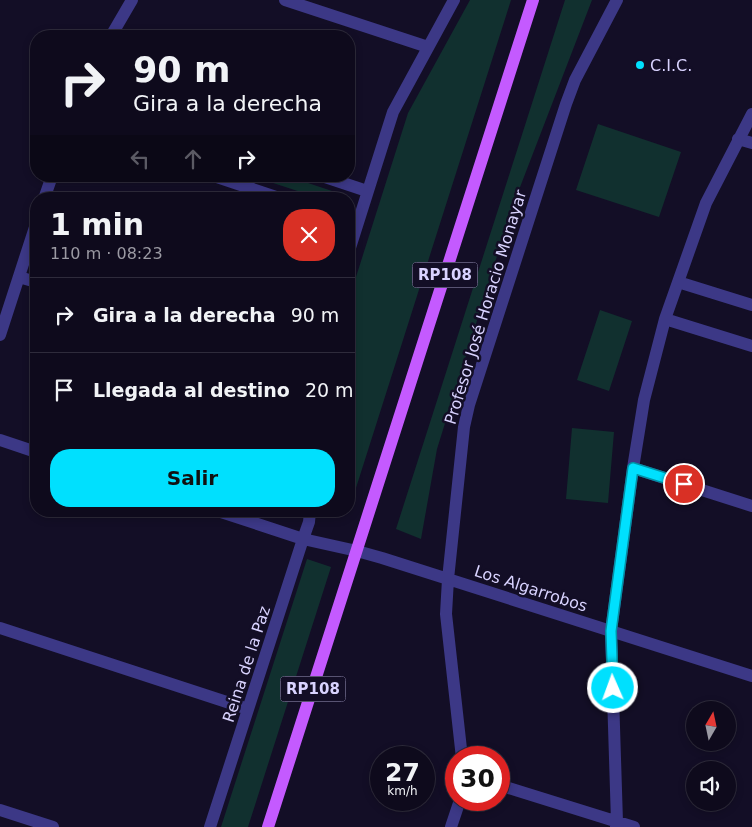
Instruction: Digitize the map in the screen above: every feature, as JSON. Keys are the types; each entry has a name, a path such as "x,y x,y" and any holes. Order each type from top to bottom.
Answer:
{"main road":[{"name":"RP108","path":"268,827 533,0"}],"street":[{"path":"114,30 132,0"},
{"path":"285,0 428,47"},
{"path":"355,218 367,191 393,112 454,0"},
{"name":"Profesor José Horacio Monayar","path":"461,746 446,614 464,428 469,405 566,104 576,80 617,0"},
{"path":"616,824 611,631 644,400 665,318 706,203 752,114"},
{"path":"738,139 752,143"},
{"path":"232,182 261,192"},
{"path":"340,182 367,191"},
{"path":"0,335 30,243"},
{"path":"19,277 30,280"},
{"path":"678,282 752,305"},
{"path":"665,318 752,346"},
{"path":"0,440 30,450"},
{"path":"633,468 752,506"},
{"name":"Los Algarrobos","path":"236,517 303,539 357,551 448,579 752,676"},
{"name":"Reina de la Paz","path":"210,827 309,517"},
{"path":"0,628 248,709"},
{"path":"510,789 616,824 634,827"},
{"path":"0,810 53,827"},
{"path":"451,827 456,811"}],"green space":[{"path":"470,0 511,0 355,491 355,280 408,113"},
{"path":"565,0 592,0 512,208 437,449 421,539 396,529"},
{"path":"598,124 681,152 659,217 576,190"},
{"path":"270,182 305,182 335,192 301,192"},
{"path":"600,310 632,321 609,391 577,380"},
{"path":"572,428 614,432 608,503 566,499"},
{"path":"307,559 331,567 248,827 221,827"}],"place":[{"name":"C.I.C.","path":"640,65"}],"route":[{"path":"613,688 611,631 633,468 684,484"}]}
